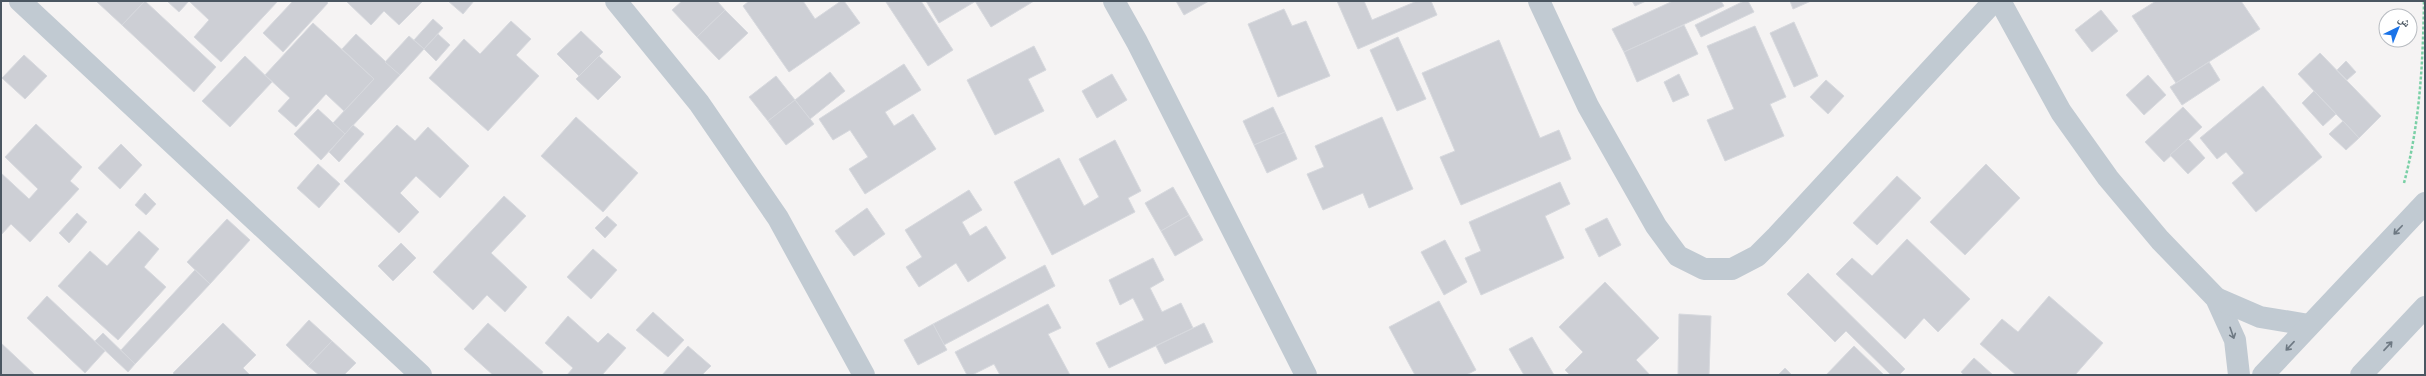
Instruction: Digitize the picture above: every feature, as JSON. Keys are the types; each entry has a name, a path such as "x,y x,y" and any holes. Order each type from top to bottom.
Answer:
{"street":[{"path":"20,1 421,375"},
{"path":"616,1 699,103 778,218 864,375"},
{"path":"1114,1 1138,42 1306,375"},
{"path":"1539,1 1588,106 1656,226 1678,256 1704,268 1732,269 1757,256 1777,236 1994,1"},
{"path":"2000,1 2061,112 2108,178 2160,240 2216,298 2235,340 2239,375"},
{"path":"2263,375 2425,203"},
{"path":"2216,298 2260,317 2310,326"},
{"path":"2361,375 2425,306"}],"path":[{"path":"2403,186 2411,156 2423,68 2424,1"}],"building":[{"path":"96,1 145,1 122,25"},
{"path":"145,1 216,67 194,92 122,25"},
{"path":"167,1 189,1 179,12"},
{"path":"189,1 278,1 221,62 194,37 209,20"},
{"path":"293,1 326,1 328,3 283,52 263,33"},
{"path":"346,1 423,1 399,25 384,11 371,25"},
{"path":"448,1 474,1 463,14"},
{"path":"682,1 717,1 725,10 697,37 672,10"},
{"path":"749,1 803,1 815,19 841,1 844,1 860,23 789,72 743,6"},
{"path":"921,1 953,50 928,66 886,2"},
{"path":"926,1 976,1 939,23"},
{"path":"975,1 1034,1 991,27"},
{"path":"1176,1 1209,1 1184,15"},
{"path":"1337,1 1364,1 1372,20 1417,1 1431,1 1437,15 1358,49"},
{"path":"1632,1 1646,1 1635,6"},
{"path":"1673,1 1721,1 1724,6 1624,52 1612,29"},
{"path":"1744,1 1748,1 1754,12 1701,37 1695,25"},
{"path":"1790,1 1811,1 1793,9"},
{"path":"2156,1 2241,1 2260,29 2176,83 2132,16"},
{"path":"1284,9 1292,26 1306,21 1330,76 1278,97 1248,24"},
{"path":"725,10 748,33 719,60 697,37"},
{"path":"2101,10 2118,31 2092,52 2075,30"},
{"path":"433,19 443,28 424,49 414,40"},
{"path":"511,21 531,39 516,55 539,76 488,131 429,78 464,39 480,54"},
{"path":"1794,22 1818,76 1794,87 1770,33"},
{"path":"313,23 374,79 344,111 326,94 296,127 278,111 290,98 265,75"},
{"path":"1684,25 1698,54 1637,82 1624,52"},
{"path":"1755,26 1786,97 1770,104 1784,136 1725,161 1707,120 1734,109 1707,46"},
{"path":"581,31 603,52 579,76 557,54"},
{"path":"356,34 400,75 345,134 333,123 374,79 342,49"},
{"path":"438,34 450,45 436,61 424,49"},
{"path":"409,36 424,49 400,75 385,62"},
{"path":"1398,37 1426,99 1397,111 1370,50"},
{"path":"1499,40 1540,138 1559,130 1571,159 1461,205 1440,157 1455,151 1422,73"},
{"path":"1034,46 1046,70 1028,79 1044,111 995,135 967,80"},
{"path":"2320,53 2381,116 2359,138 2298,74"},
{"path":"24,55 47,76 25,99 2,78"},
{"path":"245,56 272,82 230,127 202,101"},
{"path":"599,56 621,77 598,100 576,79"},
{"path":"2346,61 2356,72 2347,80 2337,70"},
{"path":"2209,62 2220,80 2182,105 2170,87"},
{"path":"904,64 921,90 885,112 894,126 913,114 936,149 865,194 849,169 868,157 850,130 833,140 819,119"},
{"path":"830,72 845,91 810,119 795,100"},
{"path":"1112,74 1127,100 1097,118 1082,91"},
{"path":"1679,74 1689,95 1673,102 1664,82"},
{"path":"2148,75 2166,95 2144,115 2126,95"},
{"path":"776,76 795,100 768,121 749,97"},
{"path":"1826,80 1844,96 1828,114 1810,97"},
{"path":"2263,86 2322,157 2256,212 2232,183 2244,173 2226,152 2217,159 2200,138"},
{"path":"2314,91 2336,114 2323,126 2302,103"},
{"path":"795,100 814,124 786,145 768,121"},
{"path":"1273,107 1285,132 1254,145 1243,121"},
{"path":"2183,107 2202,127 2164,162 2145,142"},
{"path":"318,109 345,134 321,160 294,134"},
{"path":"576,117 638,173 603,212 541,156"},
{"path":"1382,117 1413,189 1369,208 1363,193 1323,210 1307,174 1324,167 1315,146"},
{"path":"2343,121 2359,138 2346,150 2329,134"},
{"path":"36,124 82,167 70,181 79,189 30,242 11,224 1,235 1,173 29,199 38,189 5,157"},
{"path":"353,125 364,134 339,162 329,152"},
{"path":"397,125 415,141 428,127 469,166 440,198 416,176 400,193 419,212 399,233 344,181"},
{"path":"1285,132 1297,159 1267,173 1254,145"},
{"path":"2188,139 2205,158 2188,174 2170,155"},
{"path":"1115,140 1141,191 1128,198 1135,212 1052,255 1014,182 1059,158 1084,206 1099,197 1079,159"},
{"path":"121,144 142,165 120,189 98,168"},
{"path":"318,164 340,184 319,208 297,188"},
{"path":"1986,164 2020,198 1965,255 1930,222"},
{"path":"1897,176 1921,198 1877,245 1853,223"},
{"path":"1560,182 1570,204 1545,216 1564,258 1481,295 1465,258 1481,251 1469,222"},
{"path":"1173,187 1189,215 1161,231 1145,203"},
{"path":"969,190 982,210 962,222 970,236 986,226 1006,258 968,282 956,263 919,287 906,267 922,257 905,230"},
{"path":"145,193 156,204 146,215 135,205"},
{"path":"504,196 526,216 491,253 527,287 505,312 487,295 473,310 433,272"},
{"path":"867,208 885,234 854,256 835,231"},
{"path":"77,213 87,222 69,243 59,233"},
{"path":"1189,215 1203,240 1175,256 1161,231"},
{"path":"607,216 617,225 605,238 595,228"},
{"path":"1607,218 1621,245 1599,257 1585,229"},
{"path":"227,219 250,240 210,284 187,262"},
{"path":"139,231 159,249 144,267 166,287 118,340 58,286 90,251 107,266"},
{"path":"1907,239 1970,299 1938,332 1924,318 1905,339 1836,274 1852,258 1872,276"},
{"path":"1445,240 1467,282 1444,295 1421,252"},
{"path":"401,243 416,258 393,281 378,266"},
{"path":"593,249 617,270 591,299 567,277"},
{"path":"1153,258 1164,280 1150,288 1162,312 1181,303 1193,328 1109,368 1096,343 1144,320 1133,298 1120,305 1109,280"},
{"path":"1045,265 1055,286 944,345 933,324"},
{"path":"195,270 210,284 135,364 121,350"},
{"path":"1808,273 1905,369 1899,375 1891,375 1846,331 1835,342 1787,294"},
{"path":"1605,282 1659,338 1636,360 1650,375 1570,375 1565,370 1583,352 1559,327"},
{"path":"47,296 105,351 85,373 27,318"},
{"path":"2049,296 2103,343 2075,375 2016,375 1980,344 2002,319 2018,332"},
{"path":"1439,301 1476,370 1466,375 1415,375 1389,327"},
{"path":"1048,304 1061,328 1048,334 1070,375 1000,375 994,364 972,375 967,375 955,352"},
{"path":"653,312 684,340 668,357 636,330"},
{"path":"1679,314 1711,316 1709,375 1678,375"},
{"path":"568,316 598,343 608,333 626,348 602,375 567,375 573,368 545,343"},
{"path":"309,320 332,341 308,366 286,345"},
{"path":"223,323 256,355 243,368 250,375 175,375 173,373"},
{"path":"488,323 543,372 541,375 493,375 464,349"},
{"path":"1204,323 1213,342 1165,364 1156,346"},
{"path":"933,324 947,350 918,365 904,340"},
{"path":"103,333 135,364 128,372 95,341"},
{"path":"1532,337 1554,375 1524,375 1509,349"},
{"path":"332,341 356,363 344,375 319,375 308,366"},
{"path":"1,343 35,375 1,375"},
{"path":"688,346 711,366 702,375 662,375"},
{"path":"1854,346 1884,375 1826,375"},
{"path":"1974,358 1993,375 1964,375 1961,372"},
{"path":"1785,368 1792,375 1778,375"}]}
